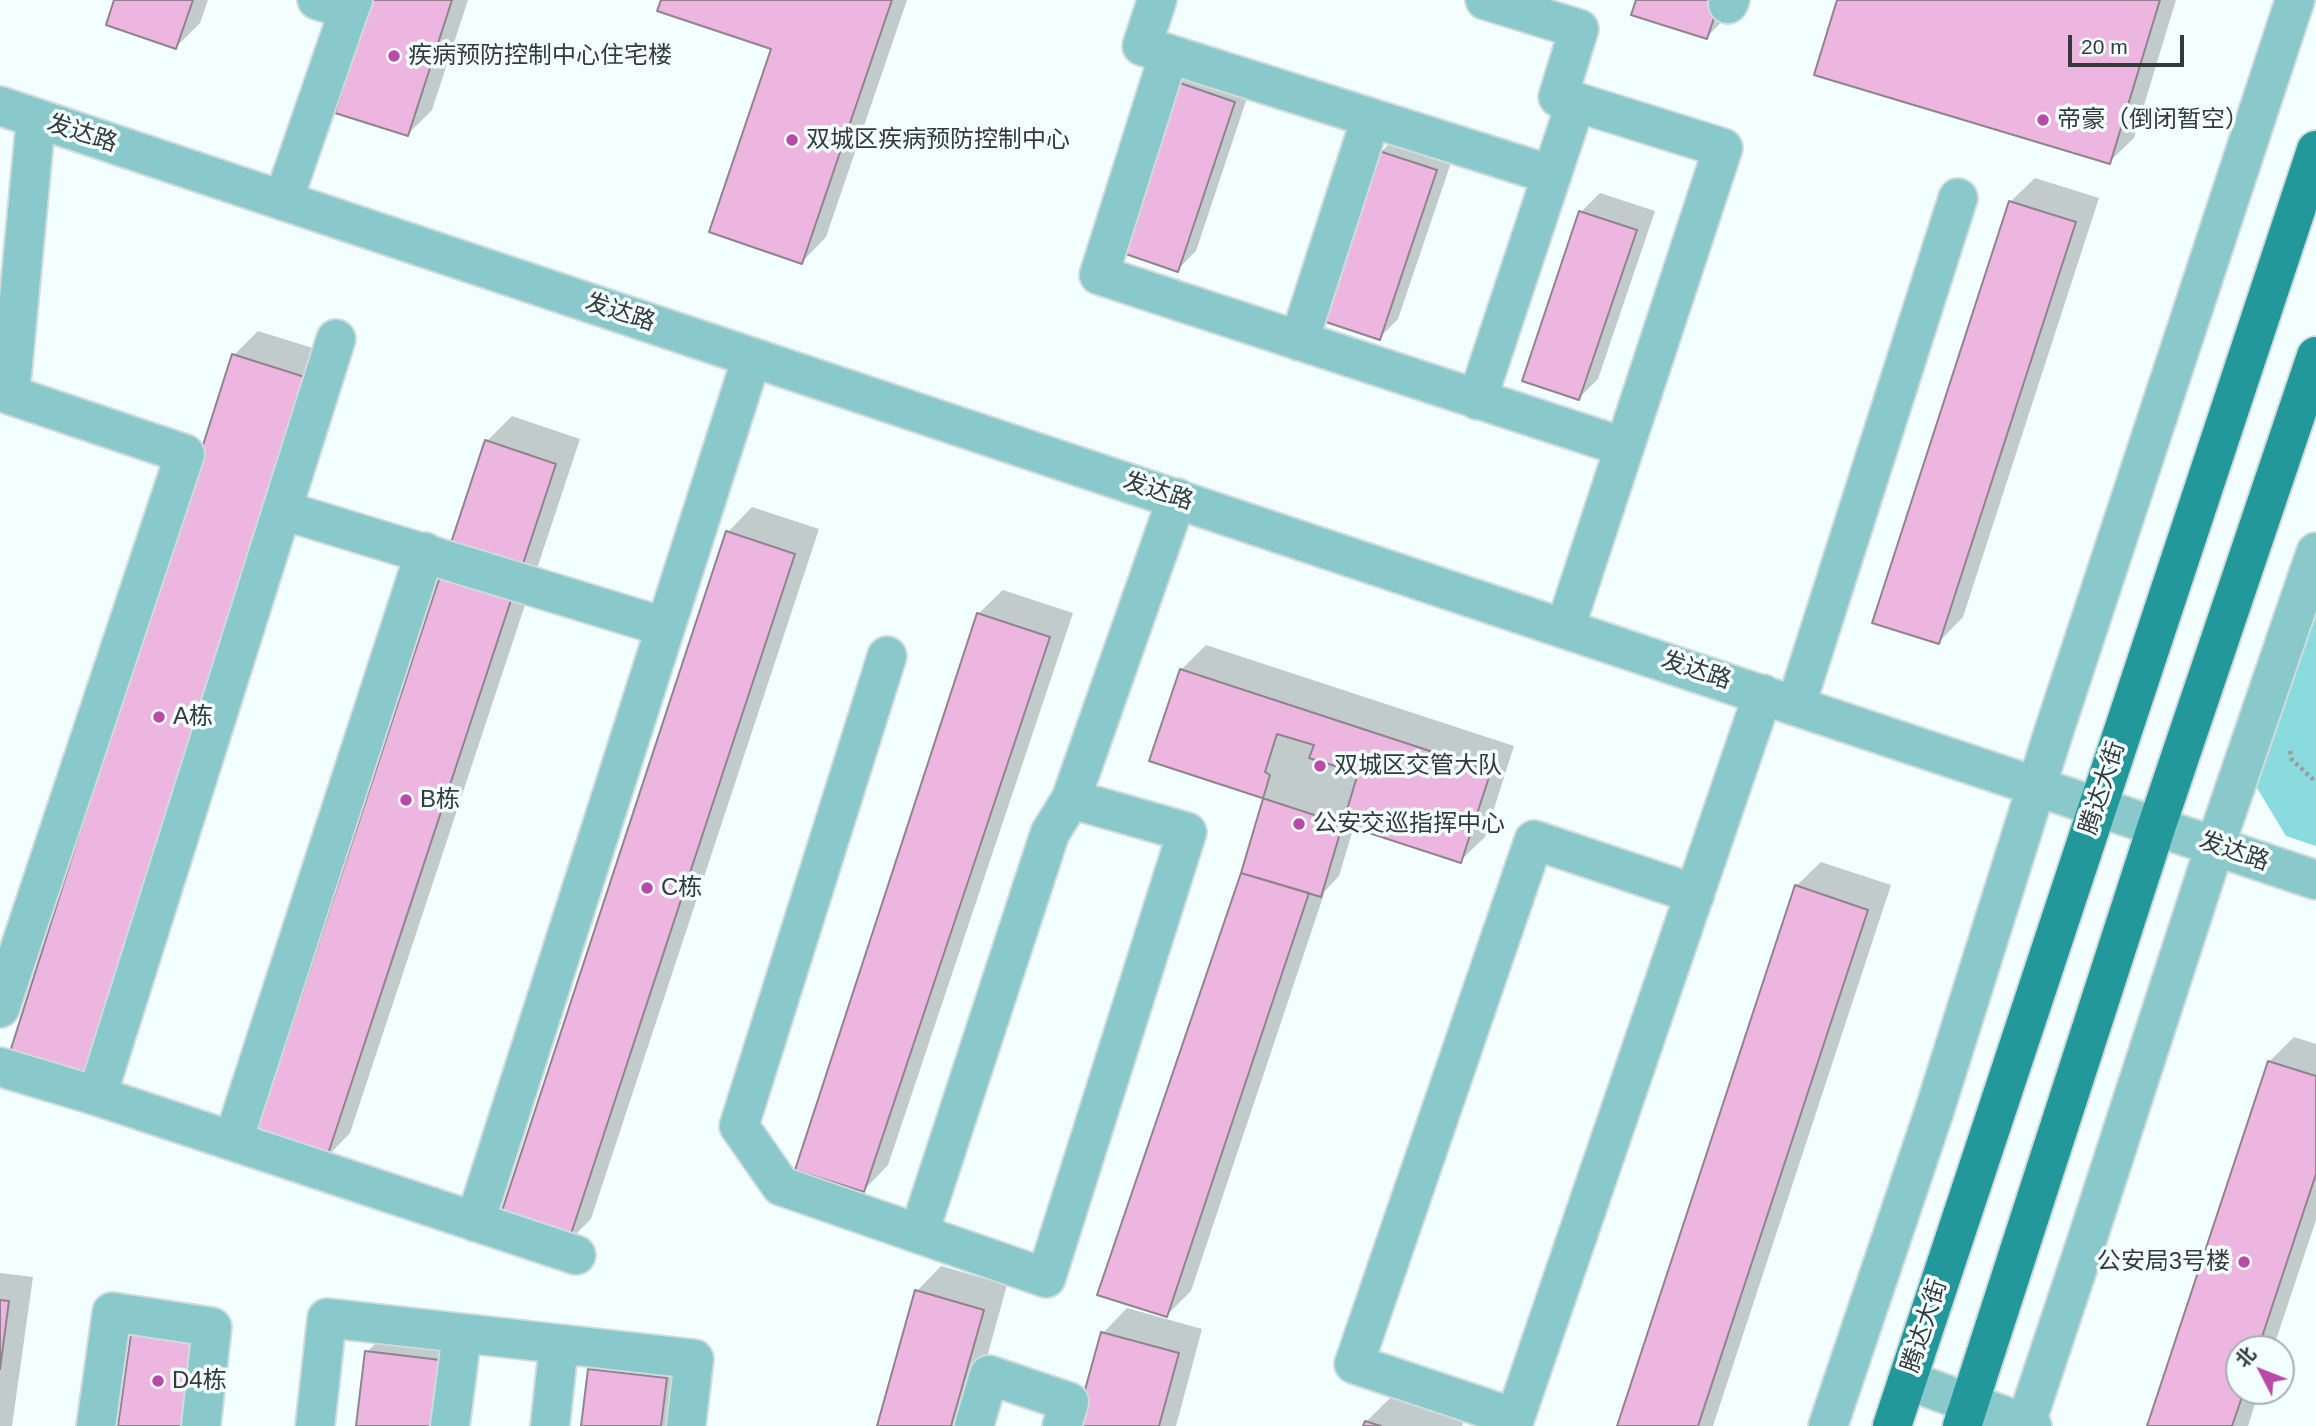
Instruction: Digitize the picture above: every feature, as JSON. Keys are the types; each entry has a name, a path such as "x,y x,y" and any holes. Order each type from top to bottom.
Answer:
{"main road":[{"name":"腾达大街","path":"1892,1426 2316,150"},
{"path":"1966,1415 2157,825 2316,356"}],"street":[{"path":"1157,0 1142,46 1552,176"},
{"path":"1485,0 1579,29 1558,97 1723,148 1565,628"},
{"path":"1828,1426 1934,1112 2037,785 2295,0"},
{"path":"283,201 340,3"},
{"path":"1169,54 1099,275 1624,447"},
{"path":"1477,400 1576,102"},
{"name":"发达路","path":"0,106 2316,880"},
{"path":"0,1008 185,454 10,395 36,118"},
{"path":"1299,341 1371,118"},
{"path":"1695,894 1534,840 1354,1364 1515,1418 1695,894 1780,699 1958,198"},
{"path":"97,1096 336,339"},
{"path":"475,1222 752,357"},
{"path":"919,1233 1050,834 1071,799 1177,498"},
{"path":"282,510 665,627"},
{"path":"233,1141 425,552"},
{"path":"1907,1380 1966,1415 2027,1425 2214,846 2316,552"},
{"path":"887,656 739,1126 781,1186 1046,1278 1187,832 1071,799"},
{"path":"0,1067 97,1096 576,1255"},
{"path":"96,1426 112,1312 212,1328 201,1426"},
{"path":"315,1426 327,1318 694,1359 686,1426"},
{"path":"450,1426 462,1334"},
{"path":"550,1426 559,1344"},
{"path":"974,1426 989,1375 1069,1402 1062,1426"}],"shaded area":[{"path":"2316,589 2316,846 2286,836 2251,778"}],"building":[{"path":"114,0 193,0 176,49 106,25"},
{"name":"疾病预防控制中心住宅楼","path":"371,0 452,0 408,136 335,113"},
{"name":"双城区疾病预防控制中心","path":"661,0 892,0 802,264 709,232 771,49 657,11"},
{"path":"1636,0 1720,0 1707,39 1631,15"},
{"name":"帝豪（倒闭暂空）","path":"1837,0 2160,0 2110,164 1814,75"},
{"path":"1177,82 1235,102 1178,272 1120,252"},
{"path":"1379,151 1437,170 1380,340 1323,321"},
{"path":"2009,201 2076,222 1939,644 1872,623"},
{"path":"1579,211 1637,230 1579,400 1522,381"},
{"name":"A栋","path":"232,354 308,378 85,1080 9,1055"},
{"name":"B栋","path":"485,440 556,464 326,1160 255,1136"},
{"name":"C栋","path":"726,531 795,554 567,1246 498,1223"},
{"path":"977,613 1050,637 864,1192 795,1170"},
{"name":"双城区交管大队","path":"1180,669 1491,771 1461,863 1149,761"},
{"name":"公安交巡指挥中心","path":"1277,734 1314,745 1309,758 1358,773 1321,897 1241,873 1270,775 1265,772"},
{"path":"1241,873 1309,893 1167,1317 1097,1295"},
{"path":"1795,885 1868,910 1698,1426 1617,1426"},
{"name":"公安局3号楼","path":"2268,1061 2316,1076 2316,1174 2263,1335 2225,1335 2225,1405 2239,1405 2232,1426 2147,1426"},
{"path":"915,1290 984,1310 951,1426 877,1426"},
{"path":"0,1300 9,1301 0,1369"},
{"name":"D4栋","path":"132,1326 198,1335 186,1426 118,1426"},
{"path":"1101,1332 1179,1353 1159,1426 1075,1426"},
{"path":"365,1351 440,1360 432,1426 356,1426"},
{"path":"588,1369 667,1378 661,1426 581,1426"},
{"path":"1365,1421 1381,1426 1363,1426"}],"place":[{"name":"疾病预防控制中心住宅楼","path":"394,56"},
{"name":"帝豪（倒闭暂空）","path":"2043,120"},
{"name":"双城区疾病预防控制中心","path":"792,140"},
{"name":"A栋","path":"159,717"},
{"name":"双城区交管大队","path":"1320,766"},
{"name":"B栋","path":"406,800"},
{"name":"公安交巡指挥中心","path":"1299,824"},
{"name":"C栋","path":"647,888"},
{"name":"公安局3号楼","path":"2244,1262"},
{"name":"D4栋","path":"158,1381"}]}
